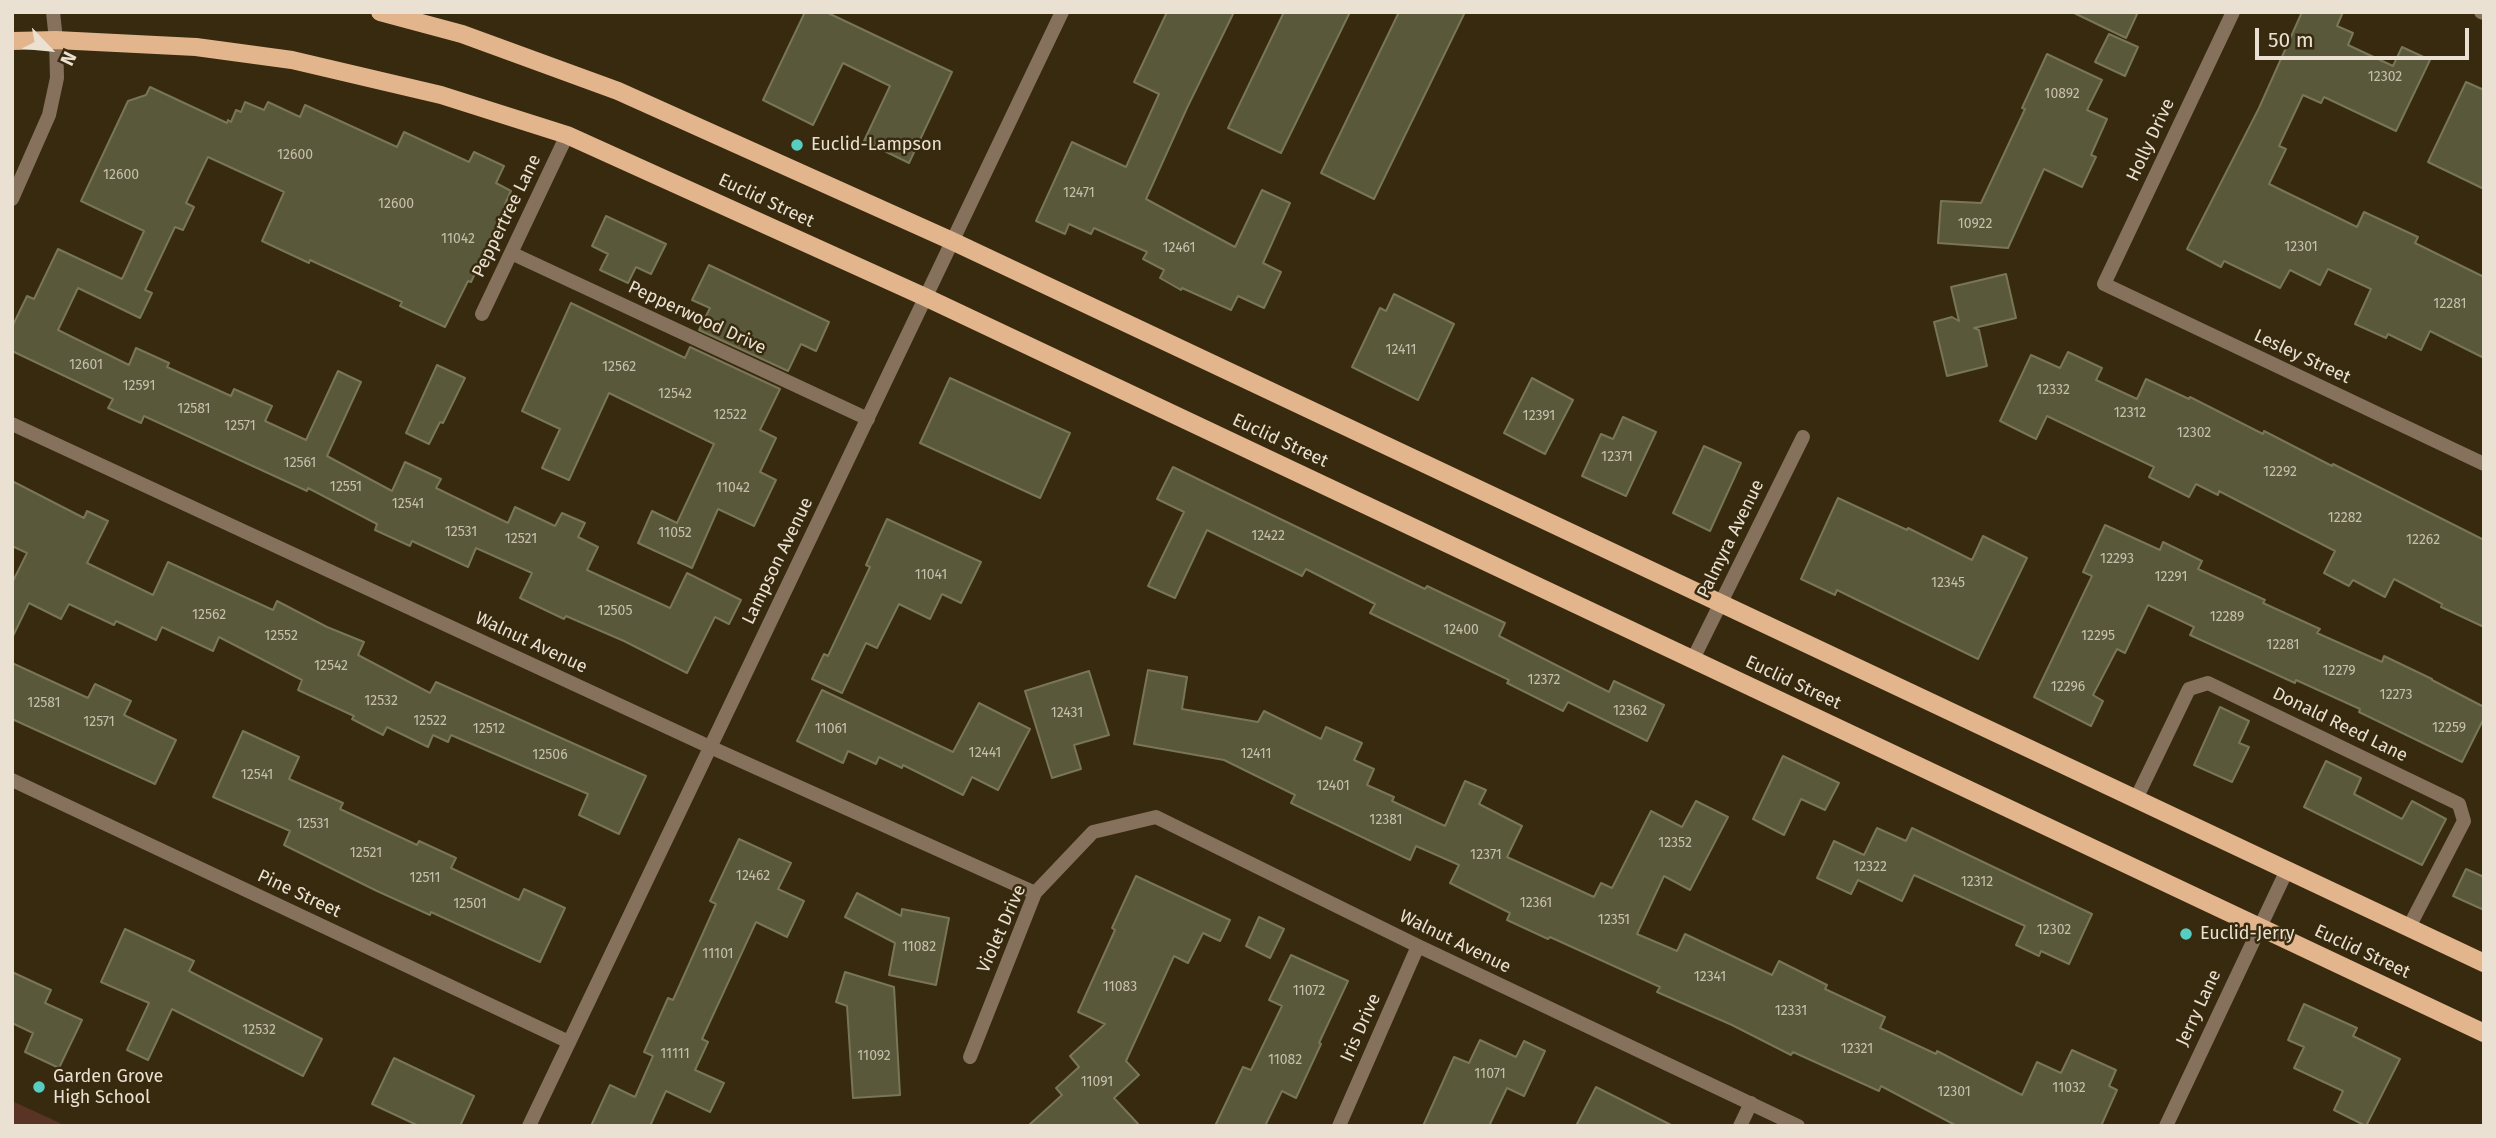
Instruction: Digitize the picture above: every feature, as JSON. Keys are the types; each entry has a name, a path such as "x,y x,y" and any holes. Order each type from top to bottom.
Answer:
{"main road":[{"path":"380,12 486,43 618,91 952,240 2484,963"},
{"name":"Euclid Street","path":"12,41 56,40 196,47 292,60 441,95 567,135 925,297 2484,1032"}],"street":[{"path":"12,199 49,115 57,78 53,12"},
{"name":"Lampson Avenue","path":"529,1126 1062,12"},
{"name":"Holly Drive","path":"2104,284 2233,12"},
{"name":"Peppertree Lane","path":"482,314 567,135"},
{"name":"Pepperwood Drive","path":"511,253 867,419"},
{"name":"Lesley Street","path":"2104,284 2484,464"},
{"name":"Walnut Avenue","path":"12,424 710,747 1035,893"},
{"name":"Palmyra Avenue","path":"1693,659 1803,437"},
{"name":"Donald Reed Lane","path":"2136,799 2189,689 2208,683 2459,804 2464,821 2409,927"},
{"name":"Pine Street","path":"12,780 569,1042"},
{"name":"Walnut Avenue","path":"1093,832 1156,817 1418,946 1798,1126"},
{"name":"Violet Drive","path":"970,1056 1035,893 1093,832"},
{"name":"Jerry Lane","path":"2166,1126 2287,870"},
{"name":"Iris Drive","path":"1339,1126 1418,946"},
{"path":"1740,1126 1751,1103"}],"shaded area":[{"path":"12,1101 60,1123 61,1126 12,1126"}],"building":[{"path":"805,12 826,12 952,72 909,163 864,141 890,86 843,63 813,125 763,100"},
{"path":"1167,12 1234,12 1146,199 1235,247 1262,190 1290,203 1263,263 1281,272 1264,308 1238,296 1231,310 1182,288 1181,290 1160,278 1164,270 1143,259 1147,252 1094,228 1091,234 1069,224 1065,234 1036,221 1072,142 1126,167 1159,94 1134,82"},
{"path":"1284,12 1350,12 1281,153 1228,128"},
{"path":"1399,12 1465,12 1374,199 1321,173"},
{"path":"2072,12 2138,12 2126,38"},
{"path":"2302,12 2343,12 2337,26 2353,33 2348,45 2393,66 2402,47 2430,60 2396,131 2324,97 2321,103 2303,95 2279,146 2286,149 2269,184 2357,227 2364,212 2418,237 2415,243 2484,277 2484,358 2430,331 2421,350 2388,334 2386,338 2355,324 2371,289 2328,269 2320,285 2290,270 2280,288 2224,261 2221,267 2187,249 2259,108"},
{"path":"2109,34 2138,47 2125,76 2095,62"},
{"path":"2047,54 2102,80 2087,110 2107,119 2091,155 2096,157 2082,187 2044,169 2008,248 1938,243 1941,201 1981,203 2025,109 2022,108"},
{"path":"2466,82 2484,90 2484,189 2428,162"},
{"path":"150,87 227,123 228,120 231,122 236,110 241,112 245,102 264,110 268,102 300,117 305,105 397,147 404,132 469,162 474,152 504,166 496,183 511,191 505,204 508,205 471,282 468,281 445,327 400,306 402,302 262,241 284,192 208,157 186,203 194,207 183,230 175,227 145,290 152,293 140,318 78,288 58,330 129,365 136,348 169,363 167,367 231,396 234,389 272,406 265,421 306,440 338,371 361,382 327,456 392,491 405,462 441,479 436,488 508,523 515,507 555,526 562,513 585,523 578,537 598,547 587,570 670,608 687,573 741,600 729,624 715,617 687,673 624,641 566,616 564,619 520,598 532,573 476,548 468,567 412,541 410,546 375,530 377,524 308,488 307,491 144,416 141,423 108,408 113,399 12,351 12,327 27,296 34,299 58,249 122,279 144,231 81,201 128,101 146,95"},
{"path":"606,216 666,244 651,274 636,267 628,283 600,270 608,254 592,246"},
{"path":"709,265 829,322 816,351 801,344 788,371 699,330 710,308 692,300"},
{"path":"2006,274 2016,318 1974,328 1979,330 1987,366 1947,376 1934,322 1952,317 1959,321 1951,287"},
{"path":"1394,294 1454,324 1418,400 1352,367 1380,308 1386,311"},
{"path":"571,303 685,358 690,347 780,389 760,430 776,438 760,472 776,480 754,526 718,509 692,568 638,543 652,511 677,523 714,444 609,393 569,480 542,468 560,429 522,411"},
{"path":"2068,352 2102,368 2096,380 2137,399 2146,379 2189,399 2190,397 2263,434 2264,431 2484,540 2484,627 2441,607 2442,604 2394,579 2385,597 2353,580 2349,586 2324,573 2335,551 2219,491 2218,495 2196,484 2189,497 2149,477 2154,467 2047,416 2036,439 2000,421 2031,355 2060,368"},
{"path":"437,365 465,378 443,423 440,422 429,444 406,433"},
{"path":"950,378 1070,433 1040,498 920,443"},
{"path":"1532,378 1573,400 1545,454 1504,433"},
{"path":"1623,417 1656,432 1626,496 1582,476 1601,434 1613,439"},
{"path":"1704,446 1741,463 1710,531 1673,513"},
{"path":"1173,467 1425,589 1427,586 1505,623 1499,636 1609,692 1614,681 1664,705 1647,741 1568,702 1563,711 1507,683 1509,680 1370,613 1375,604 1306,569 1302,576 1207,530 1175,598 1148,586 1184,512 1157,499"},
{"path":"12,481 84,518 87,511 108,521 87,563 153,595 168,562 273,610 277,601 327,627 364,642 358,655 430,693 436,682 646,776 619,834 579,815 588,794 451,735 448,742 433,735 428,747 387,727 383,735 352,719 354,716 298,690 302,680 219,637 213,651 162,627 156,640 116,621 114,625 69,604 61,619 29,603 12,638 12,583 27,553 12,546"},
{"path":"1838,498 1907,530 1908,528 1972,560 1983,536 2027,558 1978,659 1837,590 1835,595 1801,579"},
{"path":"887,519 981,562 961,603 942,594 930,619 899,604 877,648 866,643 842,693 812,679 824,654 828,656 870,567 866,565"},
{"path":"2105,525 2160,550 2163,542 2202,561 2198,569 2320,629 2317,633 2382,662 2384,656 2484,707 2484,718 2462,762 2359,712 2360,709 2296,680 2295,683 2190,635 2194,627 2148,605 2125,653 2117,649 2093,695 2103,701 2091,726 2034,697 2092,576 2083,572"},
{"path":"12,663 88,698 95,684 131,701 124,715 176,740 155,784 12,719"},
{"path":"1148,670 1187,677 1182,709 1258,722 1264,711 1321,739 1326,727 1362,743 1354,760 1374,769 1367,785 1394,797 1392,801 1445,826 1465,781 1486,790 1479,804 1522,826 1507,857 1594,897 1601,883 1612,888 1651,811 1682,827 1696,801 1728,817 1690,890 1664,876 1637,934 1677,951 1685,934 1772,975 1779,961 1827,985 1825,989 1885,1017 1880,1028 1936,1054 1937,1051 2022,1095 2037,1062 2061,1073 2072,1050 2116,1070 2109,1086 2117,1090 2101,1126 1957,1126 1881,1086 1879,1091 1793,1052 1791,1055 1657,992 1660,987 1507,920 1510,913 1450,883 1459,865 1416,846 1410,860 1291,803 1295,795 1224,760 1134,744"},
{"path":"1089,671 1109,735 1074,745 1081,769 1052,778 1025,691"},
{"path":"822,690 953,752 979,703 1030,729 998,790 972,777 963,795 903,765 902,768 879,757 876,764 848,751 843,763 797,741"},
{"path":"2220,707 2249,721 2239,743 2249,747 2232,782 2194,765"},
{"path":"243,731 299,757 289,779 343,803 340,809 417,845 419,841 456,858 451,868 519,900 524,889 565,908 540,962 431,912 430,915 377,891 284,845 290,831 213,797"},
{"path":"1783,756 1839,783 1825,810 1801,799 1784,835 1753,819"},
{"path":"2326,761 2361,778 2354,794 2402,819 2412,801 2446,819 2422,865 2304,807"},
{"path":"1877,828 1906,841 1912,828 2092,914 2069,964 2041,951 2039,956 2016,945 2025,926 1914,875 1902,901 1858,880 1851,894 1817,878 1834,841 1864,855"},
{"path":"739,839 791,863 778,889 804,901 787,937 756,922 702,1039 708,1042 695,1070 724,1083 710,1112 666,1091 650,1126 591,1126 610,1085 635,1097 653,1056 644,1052 668,998 673,1000 716,904 710,901"},
{"path":"2466,869 2484,877 2484,910 2453,896"},
{"path":"1136,876 1230,920 1220,941 1203,933 1188,963 1174,956 1126,1061 1139,1075 1114,1098 1140,1126 1028,1126 1062,1095 1056,1088 1079,1067 1070,1056 1105,1024 1078,1012"},
{"path":"857,893 901,916 902,909 949,918 936,985 889,975 895,943 845,917"},
{"path":"1259,917 1284,929 1270,958 1246,946"},
{"path":"125,929 194,961 189,971 322,1039 303,1076 172,1009 148,1060 127,1050 149,1003 101,982"},
{"path":"1291,955 1348,981 1319,1043 1321,1044 1296,1098 1282,1091 1265,1126 1215,1126 1243,1067 1251,1070 1282,1006 1269,1000"},
{"path":"12,972 51,990 45,1003 82,1020 59,1068 25,1052 33,1033 12,1023"},
{"path":"845,972 894,987 900,1095 853,1098 847,1006 836,1002"},
{"path":"2304,1004 2357,1028 2353,1036 2400,1059 2366,1126 2334,1110 2343,1091 2294,1068 2304,1047 2288,1040"},
{"path":"1480,1040 1516,1057 1524,1041 1545,1051 1524,1096 1507,1088 1489,1126 1423,1126 1454,1057 1469,1063"},
{"path":"394,1058 474,1096 460,1126 419,1126 372,1104"},
{"path":"1596,1087 1673,1126 1576,1126"}],"place":[{"name":"Euclid-Lampson","path":"797,145"},
{"name":"Euclid-Jerry","path":"2186,934"},
{"name":"Garden Grove High School","path":"39,1087"}]}
